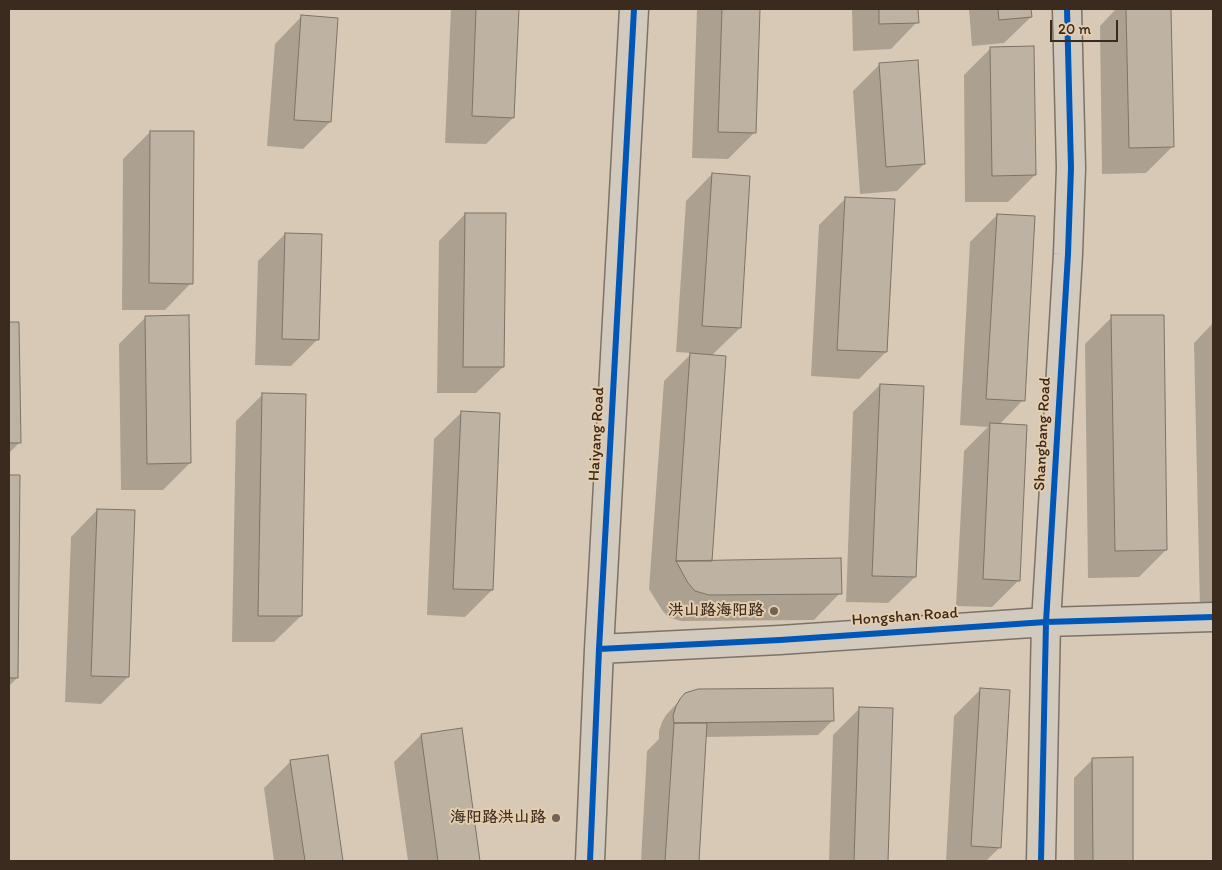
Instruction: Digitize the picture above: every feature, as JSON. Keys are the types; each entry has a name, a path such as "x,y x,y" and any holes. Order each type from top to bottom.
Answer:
{"street":[{"name":"Haiyang Road","path":"590,861 599,648 634,9"},
{"name":"Shangbang Road","path":"1041,861 1046,622 1069,235 1071,168 1068,9"},
{"name":"Hongshan Road","path":"599,648 780,640 1046,622 1213,617"}],"building":[{"path":"476,9 519,9 514,118 472,116"},
{"path":"722,9 760,9 756,133 718,132"},
{"path":"879,9 918,9 919,23 879,24"},
{"path":"998,9 1031,9 1032,17 999,20"},
{"path":"1126,9 1171,9 1174,147 1129,148"},
{"path":"301,15 338,18 331,122 294,120"},
{"path":"1034,46 1036,175 992,176 990,47"},
{"path":"918,60 925,164 886,167 879,63"},
{"path":"150,131 194,131 193,284 149,283"},
{"path":"712,173 750,176 741,328 702,326"},
{"path":"845,197 895,199 887,352 837,350"},
{"path":"465,213 506,213 504,367 463,367"},
{"path":"997,214 1035,216 1025,401 986,399"},
{"path":"285,233 322,234 319,340 282,339"},
{"path":"189,315 191,463 147,464 145,316"},
{"path":"1111,315 1164,315 1167,550 1115,551"},
{"path":"9,322 19,322 21,443 9,443"},
{"path":"690,353 726,356 712,561 676,561"},
{"path":"880,384 924,386 916,577 872,576"},
{"path":"262,393 306,394 302,616 258,616"},
{"path":"461,411 500,413 493,590 453,589"},
{"path":"990,423 1027,425 1020,581 983,579"},
{"path":"9,475 20,475 18,678 9,678"},
{"path":"97,509 135,510 129,677 91,676"},
{"path":"841,558 842,594 709,595 695,591 688,583 676,561"},
{"path":"833,688 834,721 674,723 673,716 680,699 685,693 698,689"},
{"path":"980,688 1010,690 1001,848 971,846"},
{"path":"859,707 893,708 888,861 854,861"},
{"path":"674,723 707,723 699,861 665,861"},
{"path":"462,728 480,861 438,861 421,734"},
{"path":"328,755 343,861 305,861 290,760"},
{"path":"1133,757 1133,861 1093,861 1092,758"}],"cycle path":[{"path":"590,861 599,649 634,9"},
{"path":"1041,861 1046,622 1068,254 1071,168 1067,9"},
{"path":"599,649 780,640 1046,622 1213,617"}],"place":[{"name":"洪山路海阳路","path":"774,611"},
{"name":"海阳路洪山路","path":"556,818"}]}
